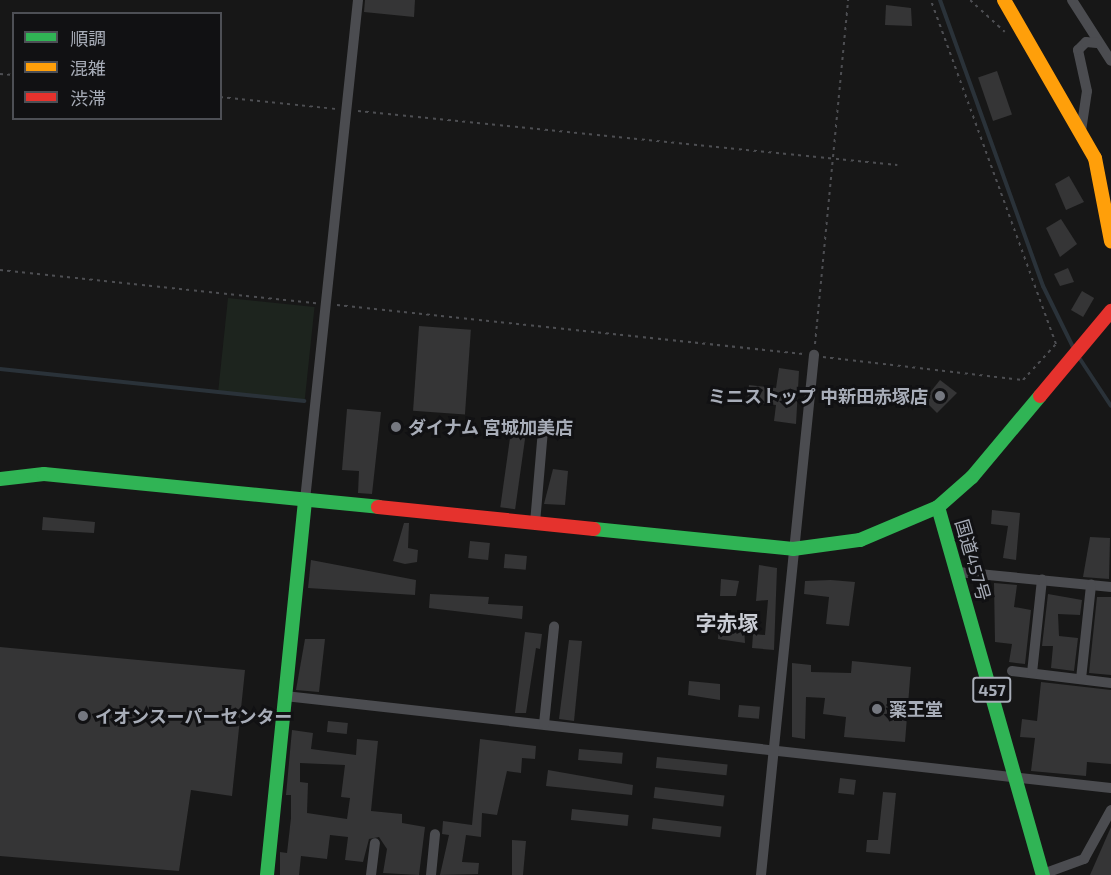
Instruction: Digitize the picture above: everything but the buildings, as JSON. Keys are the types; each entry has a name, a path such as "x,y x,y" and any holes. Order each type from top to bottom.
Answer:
{"main road":[{"path":"1004,0 1081,131 1102,178 1111,241"},
{"name":"国道457号","path":"1043,875 938,507 972,477 1111,311"},
{"path":"0,479 44,474 793,549 860,540 938,507"},
{"path":"267,875 305,500"}],"street":[{"path":"305,500 358,0"},
{"path":"1072,0 1097,43 1111,61"},
{"path":"1081,131 1087,91 1078,50 1086,42 1097,43"},
{"path":"761,875 814,356"},
{"path":"535,523 543,429"},
{"path":"958,572 1111,587"},
{"path":"1032,673 1042,580"},
{"path":"1081,679 1091,585"},
{"path":"544,724 554,627"},
{"path":"1012,671 1111,683"},
{"path":"285,696 1111,788"},
{"path":"1043,875 1084,859 1111,810"},
{"path":"431,875 435,834"},
{"path":"371,875 375,843"}],"path":[{"path":"814,356 848,0"},
{"path":"0,270 1023,380 1056,344 931,0"},
{"path":"222,97 897,165"}],"shaded area":[{"path":"228,298 315,307 305,401 218,391"}],"waterway":[{"path":"940,0 1043,286 1073,347"},
{"path":"1080,359 1111,406"},
{"path":"0,369 304,401"}],"traffic: fast":[{"path":"1040,396 972,477 938,507 1043,875"},
{"path":"0,479 44,474 378,507"},
{"path":"267,875 305,500"},
{"path":"594,529 793,549 860,540 938,507"}],"traffic: slow":[{"path":"1004,0 1095,158 1111,241"}],"traffic: jam":[{"path":"1040,396 1111,311"},
{"path":"378,507 594,529"}],"place":[{"name":"ミニストップ 中新田赤塚店","path":"940,396"},
{"name":"ダイナム 宮城加美店","path":"396,427"},
{"name":"薬王堂","path":"877,709"},
{"name":"イオンスーパーセンター","path":"83,716"}],"district":[{"name":"字赤塚","path":"727,623"}]}
